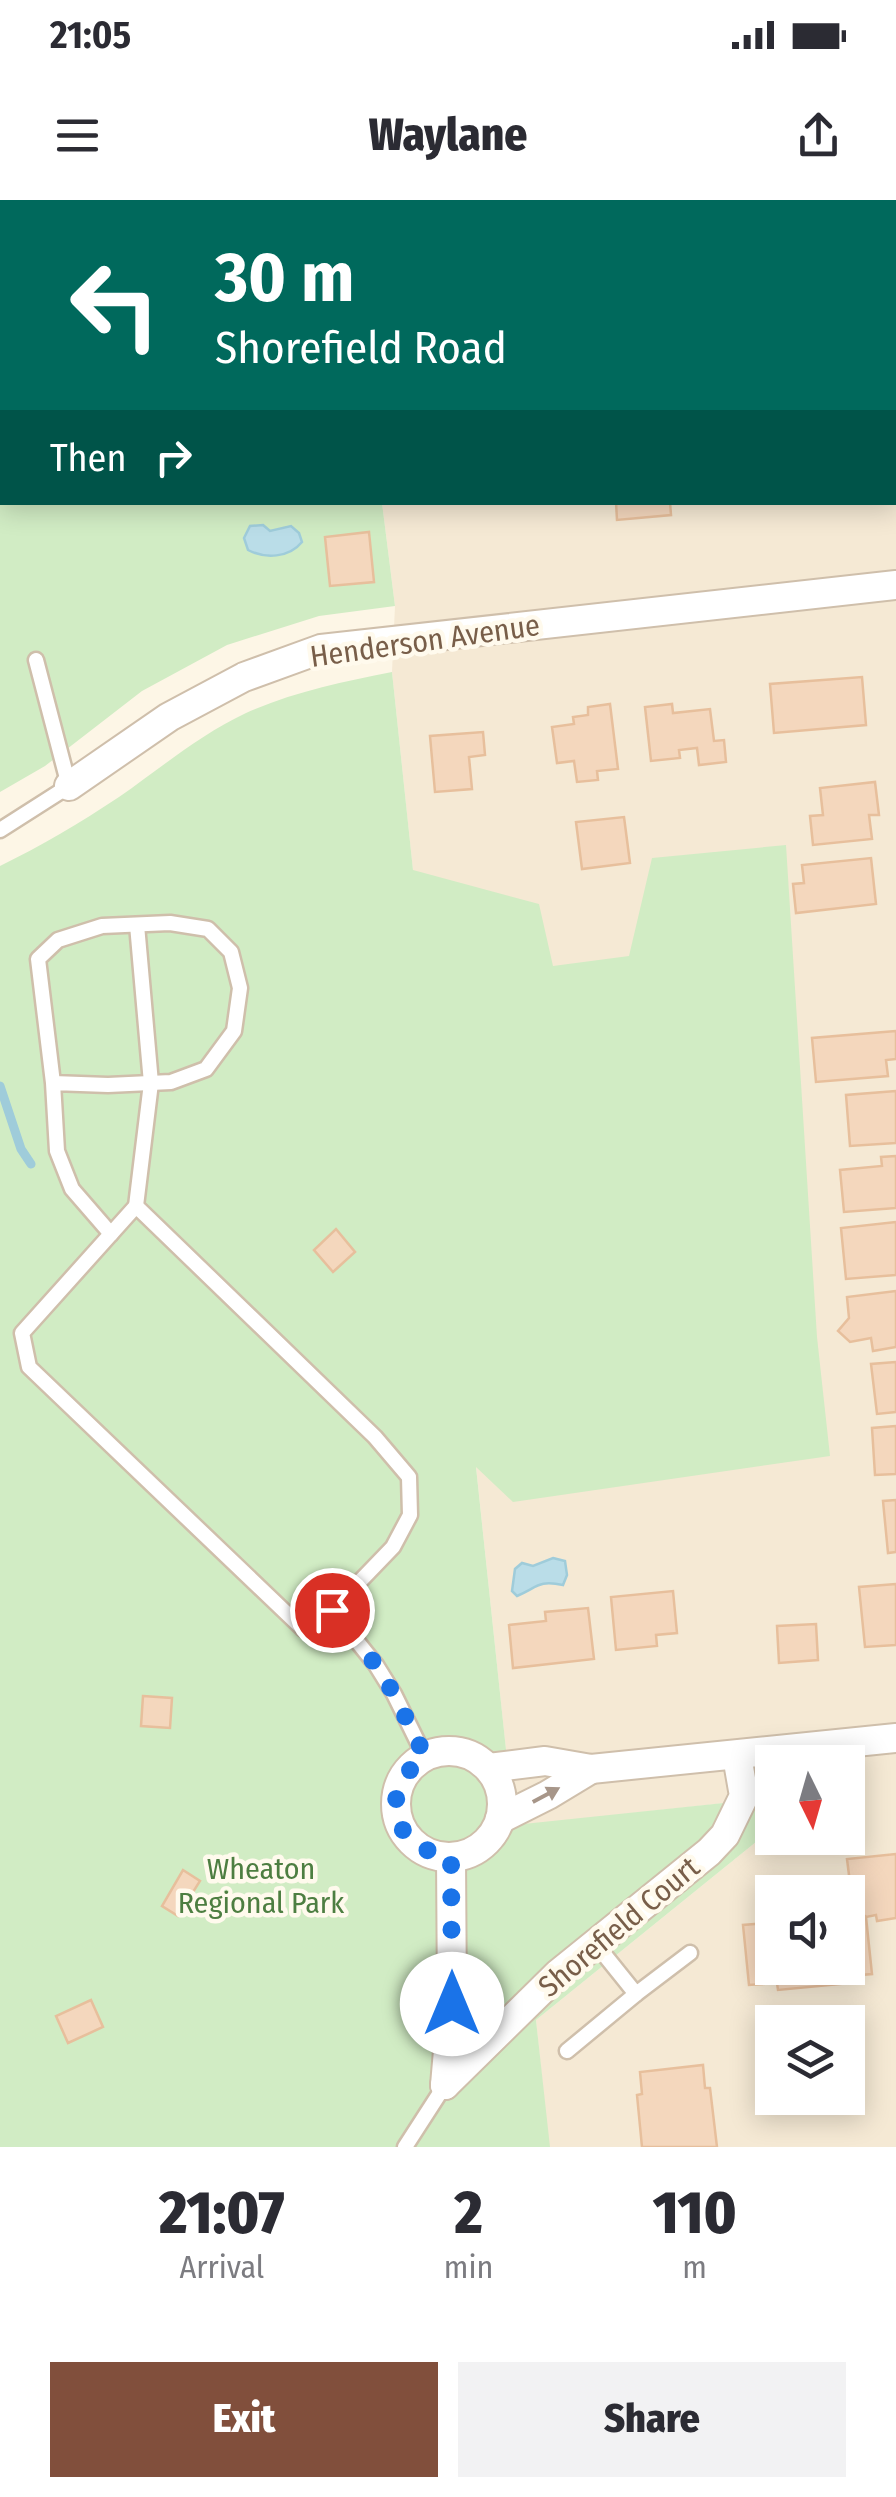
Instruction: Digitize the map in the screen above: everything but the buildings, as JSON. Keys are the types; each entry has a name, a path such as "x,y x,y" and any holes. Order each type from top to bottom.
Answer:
{"street":[{"name":"Henderson Avenue","path":"68,786 169,717 244,677 321,650 896,585"},
{"path":"488,1768 545,1761 591,1769 896,1738"},
{"path":"441,1751 475,1757 488,1768 498,1783 502,1802 500,1820 482,1846 451,1857 417,1846 405,1834 396,1800 400,1782 410,1767 441,1751"},
{"name":"Shorefield Court","path":"445,2085 558,1974 725,1835 744,1796 737,1756"},
{"path":"500,1820 591,1769"},
{"path":"445,2085 452,2004 451,1857"}],"lane":[{"path":"36,660 68,786"},
{"name":"Henderson Avenue","path":"0,830 68,786"},
{"path":"54,1084 171,1082 206,1069 234,1031 240,988 232,952 208,928 170,924 102,926 58,940 38,959 54,1084 57,1151 72,1189 111,1234"},
{"path":"136,1206 374,1436 409,1477 410,1515 393,1547 332,1610 303,1629 29,1367 22,1333 136,1206 151,1083 137,925"},
{"path":"332,1610 376,1665 425,1756"},
{"path":"594,1943 636,1994"},
{"path":"567,2051 690,1953"},
{"path":"404,2147 445,2085"}],"shaded area":[{"path":"382,505 896,505 896,2147 549,2147 536,2020 755,1843 755,1855 865,1855 865,1745 755,1745 755,1800 514,1826 392,672 395,606"}],"green space":[{"path":"0,505 382,505 395,606 319,616 227,645 142,691 45,766 0,792"},
{"name":"Wheaton Regional Park","path":"392,672 413,870 539,904 553,966 629,956 652,858 786,845 817,1337 830,1456 513,1502 476,1467 514,1825 755,1800 755,1843 536,2020 550,2147 0,2147 0,866 90,816 229,722 300,693"}],"water":[{"path":"263,525 270,531 291,526 302,542 276,555 248,550 244,538 250,526"},
{"path":"553,1558 565,1561 567,1575 563,1585 543,1584 517,1596 512,1591 515,1569 522,1563 533,1566"}],"waterway":[{"path":"0,1086 21,1149 31,1164"}],"route":[{"path":"332,1610 376,1665 425,1756 410,1767 400,1782 396,1800 405,1834 417,1846 451,1857 452,2004"}]}
